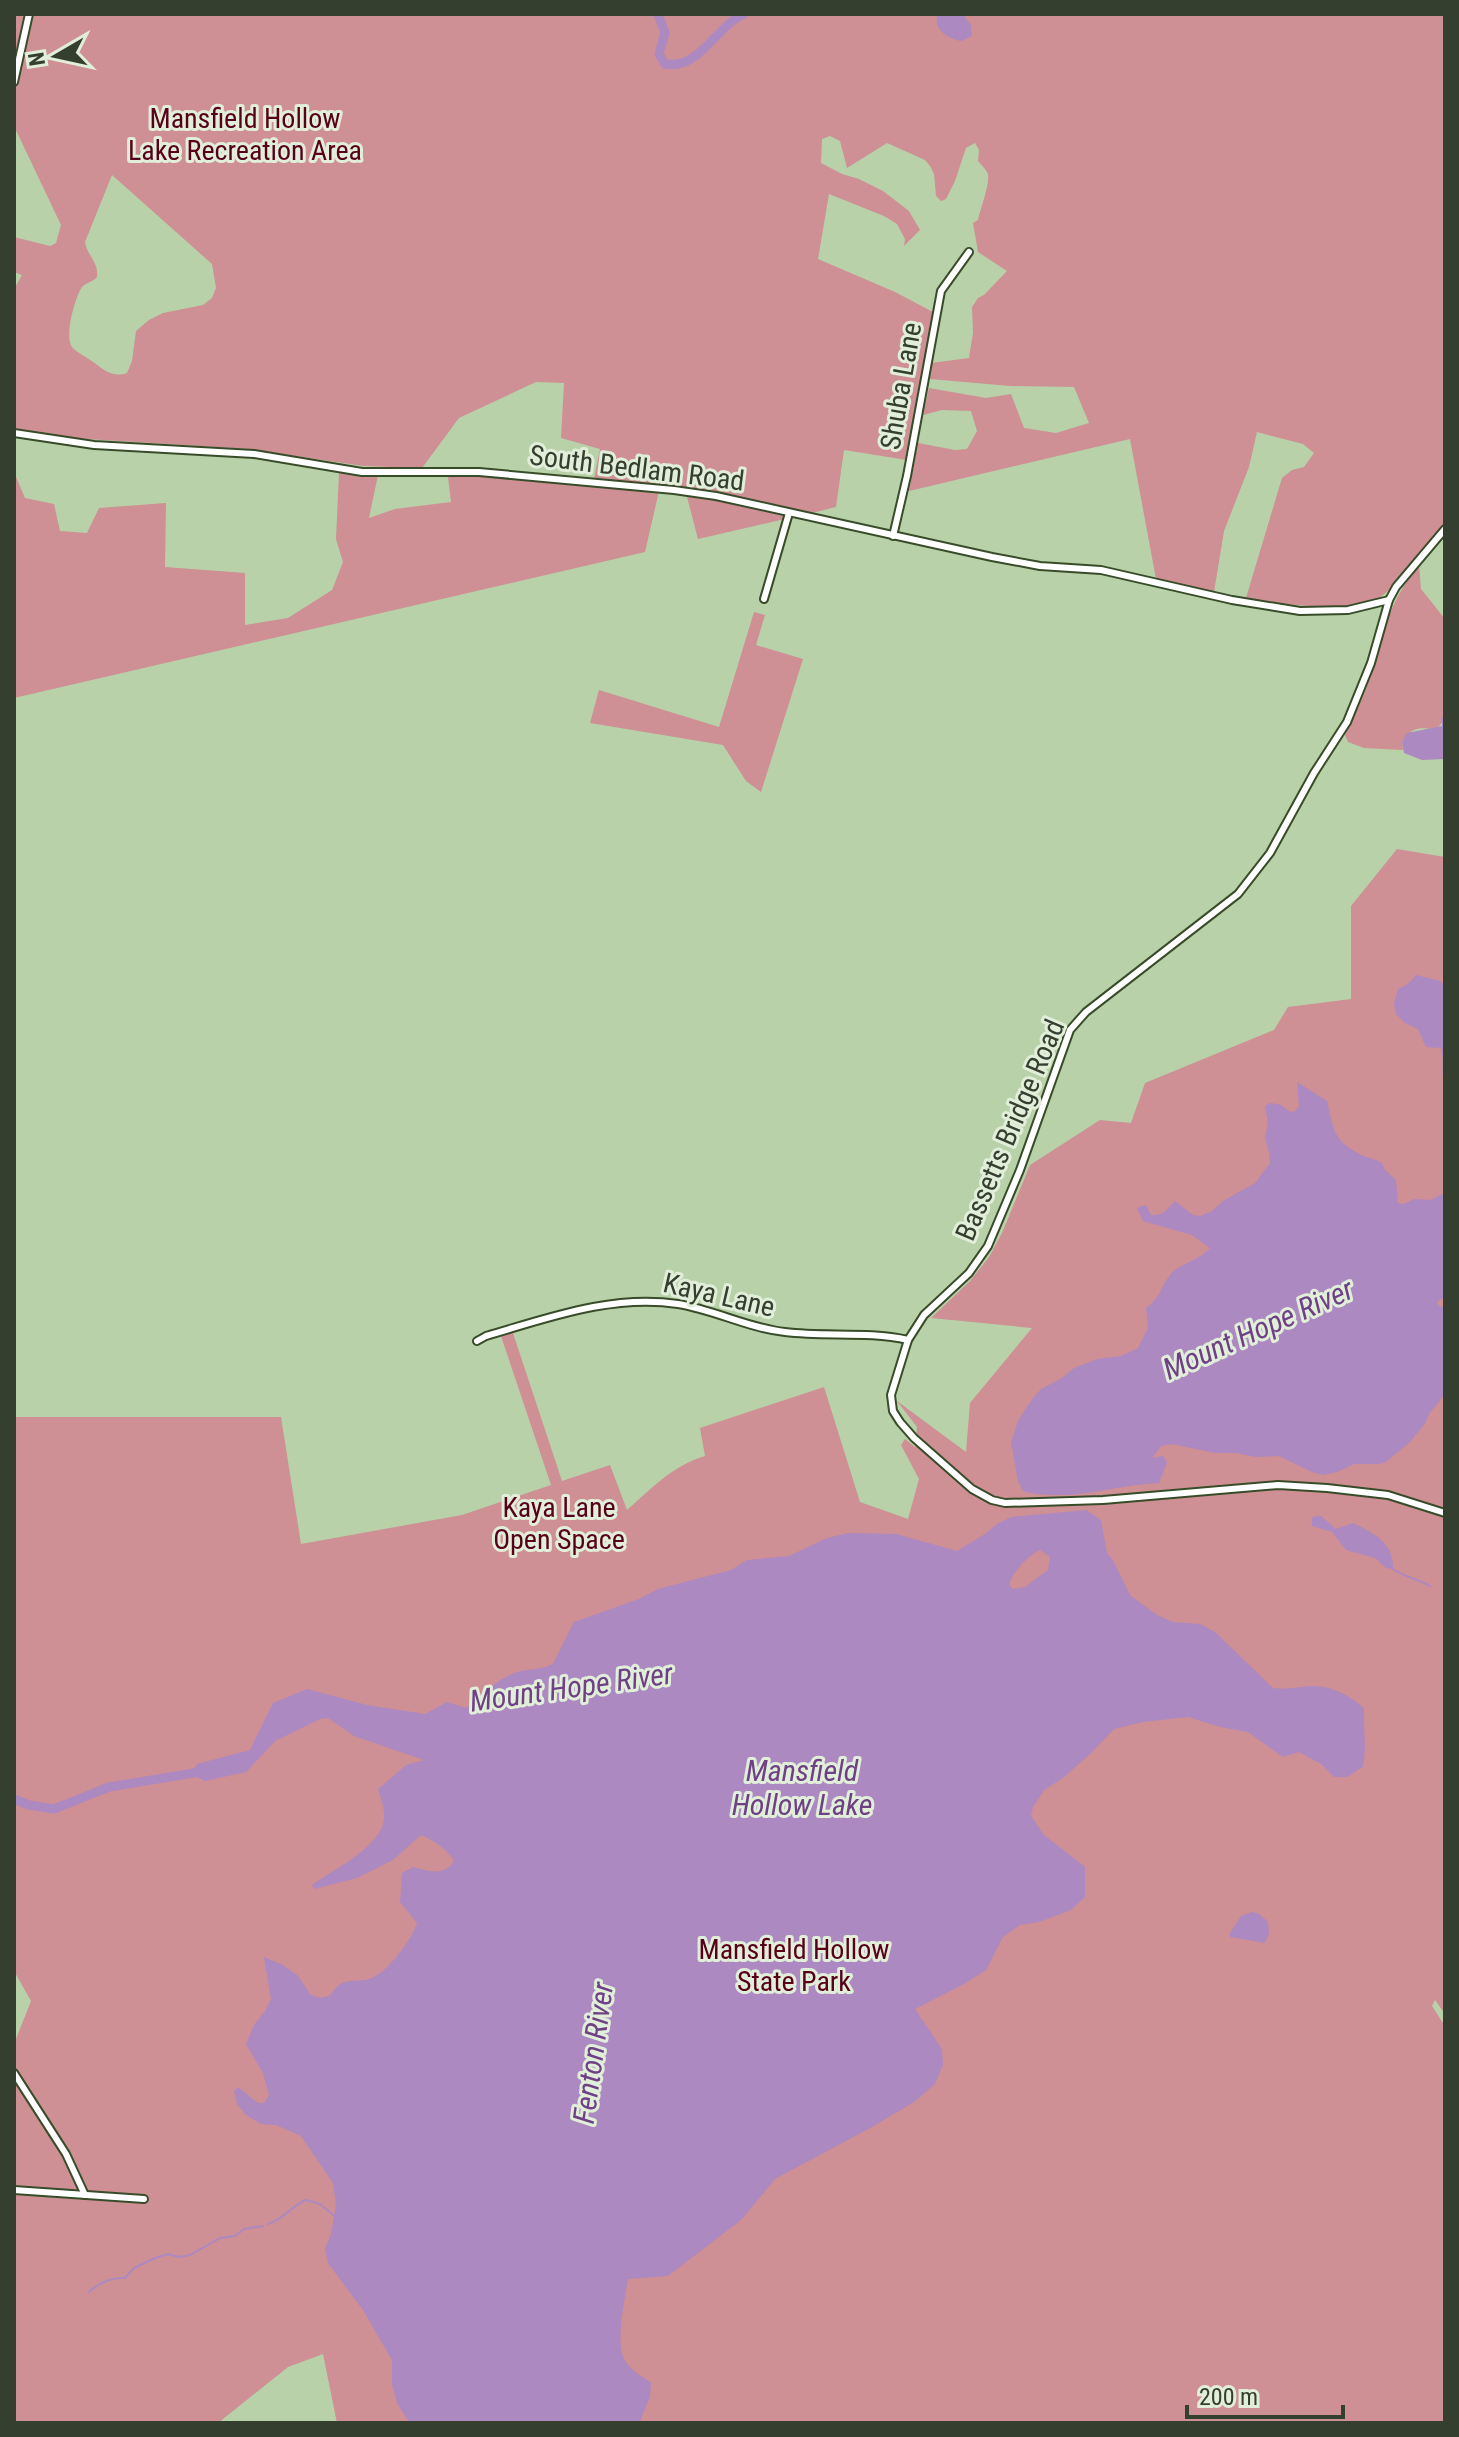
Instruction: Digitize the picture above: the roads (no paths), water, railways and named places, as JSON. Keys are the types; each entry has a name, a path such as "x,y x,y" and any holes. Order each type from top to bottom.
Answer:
{"street":[{"path":"14,82 29,14"},
{"name":"Shuba Lane","path":"893,536 941,291 969,252"},
{"name":"South Bedlam Road","path":"14,433 94,445 254,454 362,472 479,472 674,490 716,496 1040,566 1101,570 1232,600 1300,611 1348,610 1389,600"},
{"path":"764,599 789,513"},
{"name":"Bassetts Bridge Road","path":"1445,529 1396,587 1389,600 1371,663 1347,722 1314,773 1270,853 1238,894 1086,1012 1070,1030 1034,1133 988,1246 969,1273 924,1315 908,1340 891,1395 893,1411 914,1438 972,1489 992,1500 1011,1503 1103,1500 1292,1485 1388,1495 1445,1513"},
{"name":"Kaya Lane","path":"477,1341 583,1309 653,1301 715,1313 783,1332 875,1335 908,1340"},
{"path":"14,2073 66,2154 85,2195"},
{"path":"14,2190 144,2199"}],"water":[{"path":"938,14 964,16 971,25 972,36 961,41 946,36 937,24"},
{"path":"1445,715 1445,759 1422,760 1404,753 1402,742 1407,733 1442,726"},
{"path":"1416,975 1440,981 1445,986 1445,1085 1441,1048 1426,1047 1418,1029 1396,1014 1394,1003 1398,989"},
{"path":"1297,1082 1327,1101 1336,1134 1346,1146 1382,1163 1396,1180 1398,1203 1404,1204 1414,1199 1430,1200 1445,1193 1445,1299 1437,1302 1445,1307 1445,1394 1425,1424 1409,1443 1386,1462 1354,1464 1323,1475 1279,1456 1215,1453 1172,1444 1161,1446 1152,1458 1163,1456 1167,1462 1159,1483 1057,1495 1023,1491 1018,1481 1011,1442 1018,1421 1030,1402 1041,1389 1074,1368 1097,1359 1121,1356 1138,1348 1148,1328 1146,1308 1156,1299 1175,1270 1210,1248 1192,1235 1143,1221 1137,1208 1146,1205 1151,1215 1156,1215 1163,1213 1175,1201 1193,1215 1200,1216 1255,1183 1270,1163 1265,1138 1268,1123 1265,1106 1271,1103 1281,1105 1290,1112 1295,1111 1299,1106"},
{"name":"Mansfield Hollow Lake","path":"1086,1510 1101,1520 1107,1553 1130,1595 1157,1615 1173,1622 1200,1624 1215,1632 1273,1688 1327,1688 1346,1695 1364,1708 1363,1767 1347,1777 1334,1777 1321,1764 1299,1752 1283,1757 1248,1732 1188,1717 1114,1729 1063,1778 1044,1790 1031,1816 1044,1835 1085,1867 1085,1897 1071,1910 1039,1922 1020,1925 1003,1937 986,1970 915,2009 942,2049 943,2065 935,2084 914,2102 872,2127 775,2179 741,2220 668,2276 628,2279 621,2349 631,2368 651,2382 650,2397 639,2423 410,2423 398,2405 392,2385 392,2360 363,2310 328,2263 325,2249 336,2205 333,2183 301,2136 276,2125 261,2124 246,2115 237,2104 234,2091 238,2087 258,2103 264,2103 269,2095 263,2073 246,2044 271,1999 264,1957 283,1965 298,1976 311,1995 321,1998 331,1995 347,1981 376,1976 398,1956 410,1938 417,1923 400,1902 402,1873 413,1867 442,1871 454,1860 431,1840 421,1835 393,1860 357,1878 314,1889 312,1885 370,1844 382,1827 384,1818 378,1789 406,1765 424,1760 354,1736 328,1718 275,1741 246,1772 205,1781 191,1774 197,1764 250,1750 273,1703 307,1689 367,1705 425,1714 447,1702 466,1708 506,1677 553,1664 574,1622 658,1589 731,1570 747,1560 789,1556 827,1538 849,1533 896,1534 957,1551 1011,1517","holes":["1040,1550 1050,1557 1048,1570 1025,1587 1013,1589 1009,1585 1017,1570 1035,1552"]},
{"path":"1315,1516 1321,1516 1336,1529 1353,1523 1375,1535 1390,1552 1393,1569 1386,1568 1375,1558 1346,1550 1332,1532 1312,1526"},
{"path":"1252,1912 1268,1922 1269,1933 1265,1943 1230,1937 1241,1916"}],"waterway":[{"path":"658,14 665,33 659,54 665,64 677,64 698,54 744,14"},
{"path":"1393,1569 1430,1586"},
{"name":"Mount Hope River","path":"14,1799 54,1809 109,1787 200,1772"},
{"path":"268,2224 306,2200 320,2204 337,2218"},
{"path":"89,2292 106,2281 125,2278 134,2268 155,2258 168,2254 179,2257 190,2255 220,2238 263,2226"}],"park label":[{"name":"Mansfield Hollow Lake Recreation Area","path":"245,134"},
{"name":"Kaya Lane Open Space","path":"559,1523"},
{"name":"Mansfield Hollow State Park","path":"794,1965"}],"water label":[{"name":"Fenton River","path":"593,2053"}]}
